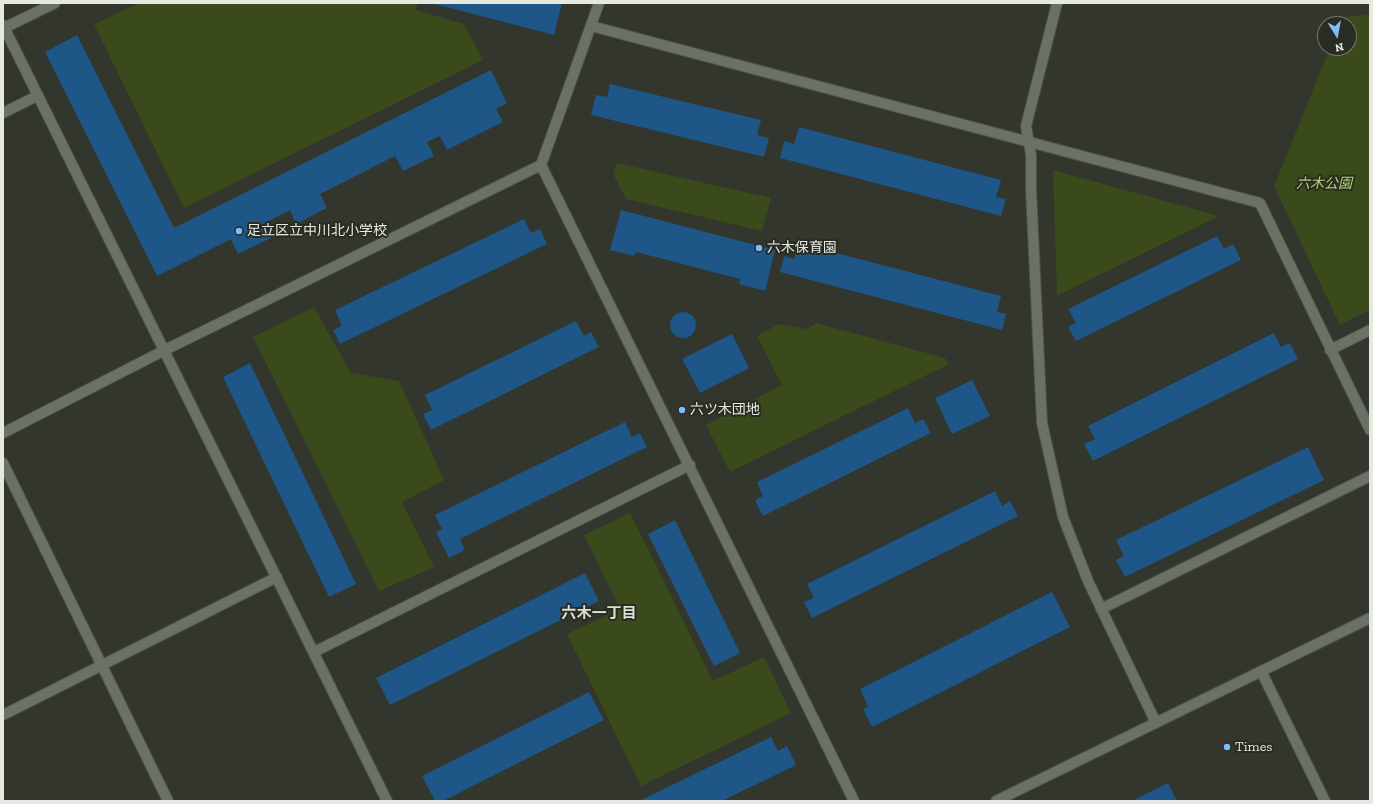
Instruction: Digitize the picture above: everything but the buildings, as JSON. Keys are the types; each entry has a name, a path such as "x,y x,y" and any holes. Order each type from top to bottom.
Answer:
{"street":[{"path":"55,3 4,27 387,801"},
{"path":"3,433 165,350 541,165 598,3"},
{"path":"1057,3 1026,126 1030,142 1037,353 1042,423 1063,517 1088,581 1156,723"},
{"path":"591,26 1260,203 1370,430"},
{"path":"3,113 37,96"},
{"path":"541,165 690,465 854,801"},
{"path":"1330,350 1370,330"},
{"path":"3,463 168,801"},
{"path":"314,652 690,465"},
{"path":"1101,609 1370,476"},
{"path":"3,715 277,577"},
{"path":"996,801 1370,618"},
{"path":"1261,671 1325,801"}],"green space":[{"path":"139,3 418,3 416,10 464,24 483,60 184,208 94,24"},
{"name":"六木公園","path":"1370,14 1370,310 1340,325 1274,186 1327,56 1357,56 1357,16 1352,16"},
{"path":"617,163 771,198 762,231 626,199 613,174"},
{"path":"1053,170 1219,216 1057,296"},
{"path":"314,307 351,373 399,381 444,480 402,502 434,567 379,591 253,337"},
{"path":"816,323 945,358 949,364 730,472 706,425 782,385 757,336 779,324 807,329"},
{"path":"630,513 713,681 764,657 791,713 641,786 567,634 620,609 584,535"}],"place":[{"name":"足立区立中川北小学校","path":"239,231"},
{"name":"六木保育園","path":"759,248"},
{"name":"六ツ木団地","path":"682,410"},
{"name":"Times","path":"1227,747"}],"district":[{"name":"六木一丁目","path":"599,614"}]}
